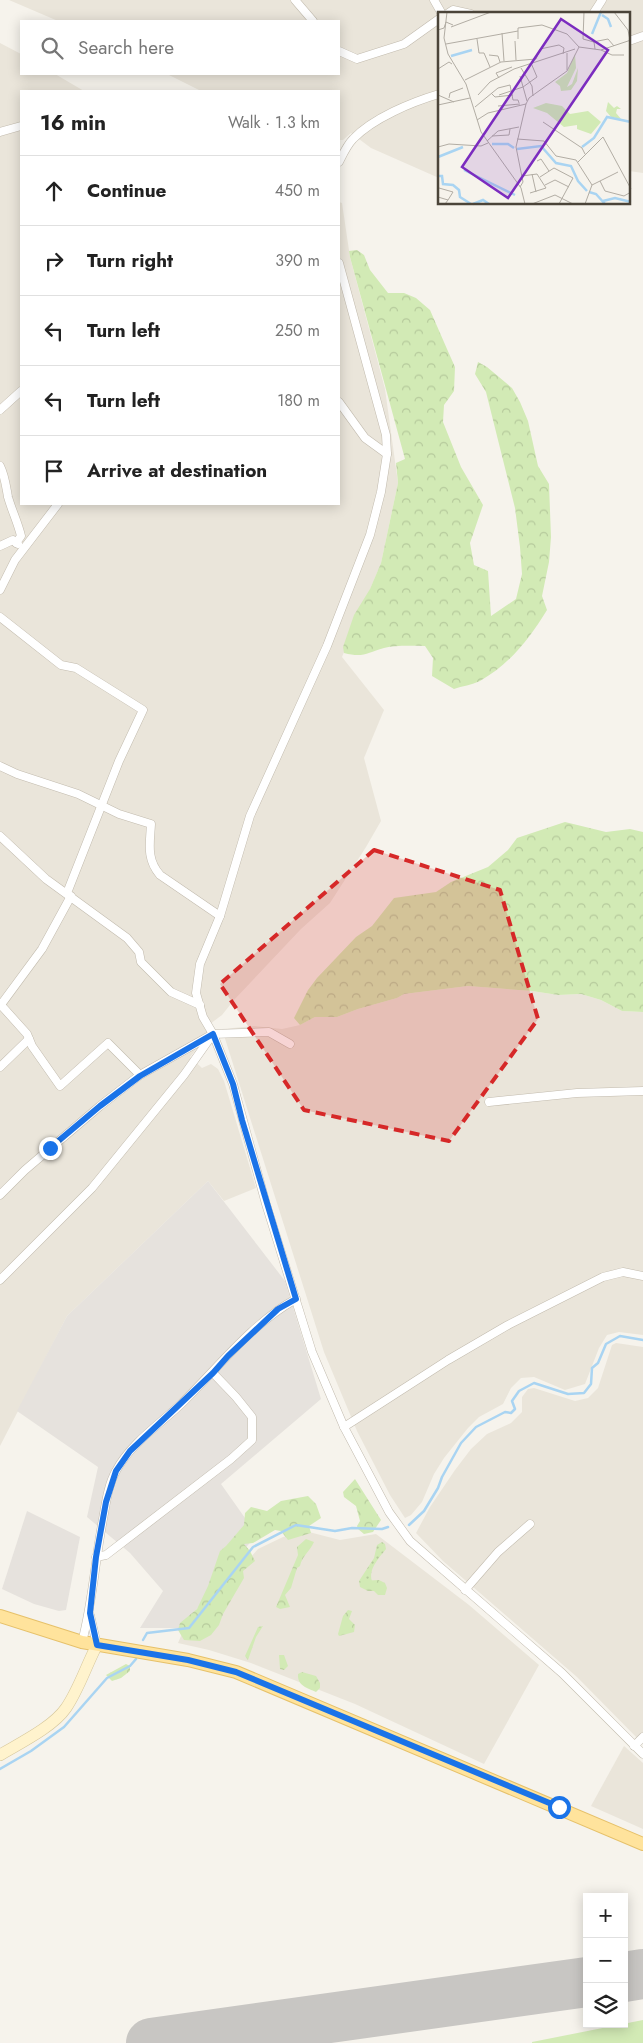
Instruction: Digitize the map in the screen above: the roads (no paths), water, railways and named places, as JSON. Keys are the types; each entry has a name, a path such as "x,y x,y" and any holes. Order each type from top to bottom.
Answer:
{"main road":[{"path":"0,1616 82,1642 188,1660 236,1672 643,1844"},
{"path":"82,1642 86,1667"},
{"path":"0,1755 47,1726 65,1709 97,1645"}],"street":[{"path":"295,0 311,20"},
{"path":"434,0 441,12"},
{"path":"594,12 602,0"},
{"path":"340,51 357,59 376,54 404,44 438,20"},
{"path":"630,41 643,36"},
{"path":"341,150 379,120 422,99 438,94"},
{"path":"0,132 20,126"},
{"path":"340,267 386,435 387,454 381,492 370,535 328,646 250,816 220,916 200,964 196,993 203,1016 213,1034 233,1084 242,1120 312,1352 344,1427 389,1512 410,1541 562,1673 643,1754"},
{"path":"0,410 20,392"},
{"path":"340,403 366,438 387,454"},
{"path":"0,466 21,536 16,543"},
{"path":"0,590 15,560 57,505"},
{"path":"0,546 14,540 23,549"},
{"path":"0,617 61,665 76,668 143,710 119,761 69,895 42,949 0,1004 27,1034 32,1046 60,1086 108,1043 140,1076"},
{"path":"0,766 78,794 101,807 152,824 150,861 154,869 220,916"},
{"path":"0,836 46,879 127,938 139,952 141,962 171,992 200,1005"},
{"path":"0,1195 69,1131 140,1076 213,1034 270,1032 290,1044"},
{"path":"0,1280 92,1188 179,1081 213,1034"},
{"path":"0,1067 29,1039"},
{"path":"490,1102 577,1093 643,1091"},
{"path":"344,1427 448,1360 516,1321 603,1278 623,1272 643,1276"},
{"path":"82,1642 90,1613 96,1557 106,1502 116,1471 130,1451 213,1373 228,1356 278,1309 296,1299"},
{"path":"96,1557 106,1554 196,1486 252,1440 252,1417 213,1373"},
{"path":"465,1590 498,1552 530,1524"},
{"path":"90,1613 97,1645"},
{"path":"634,1746 643,1737"}],"waterway":[{"path":"409,1525 424,1511 461,1443 476,1427 505,1412 511,1413 515,1409 512,1401 519,1391 534,1383 568,1394 584,1393 591,1384 592,1368 598,1363 606,1344 620,1336 643,1340"},
{"path":"143,1640 147,1633 189,1628 253,1547 296,1525 335,1531 352,1528 382,1529 388,1527"},
{"path":"0,1769 31,1751 64,1727 107,1678 130,1666 136,1659"}]}
